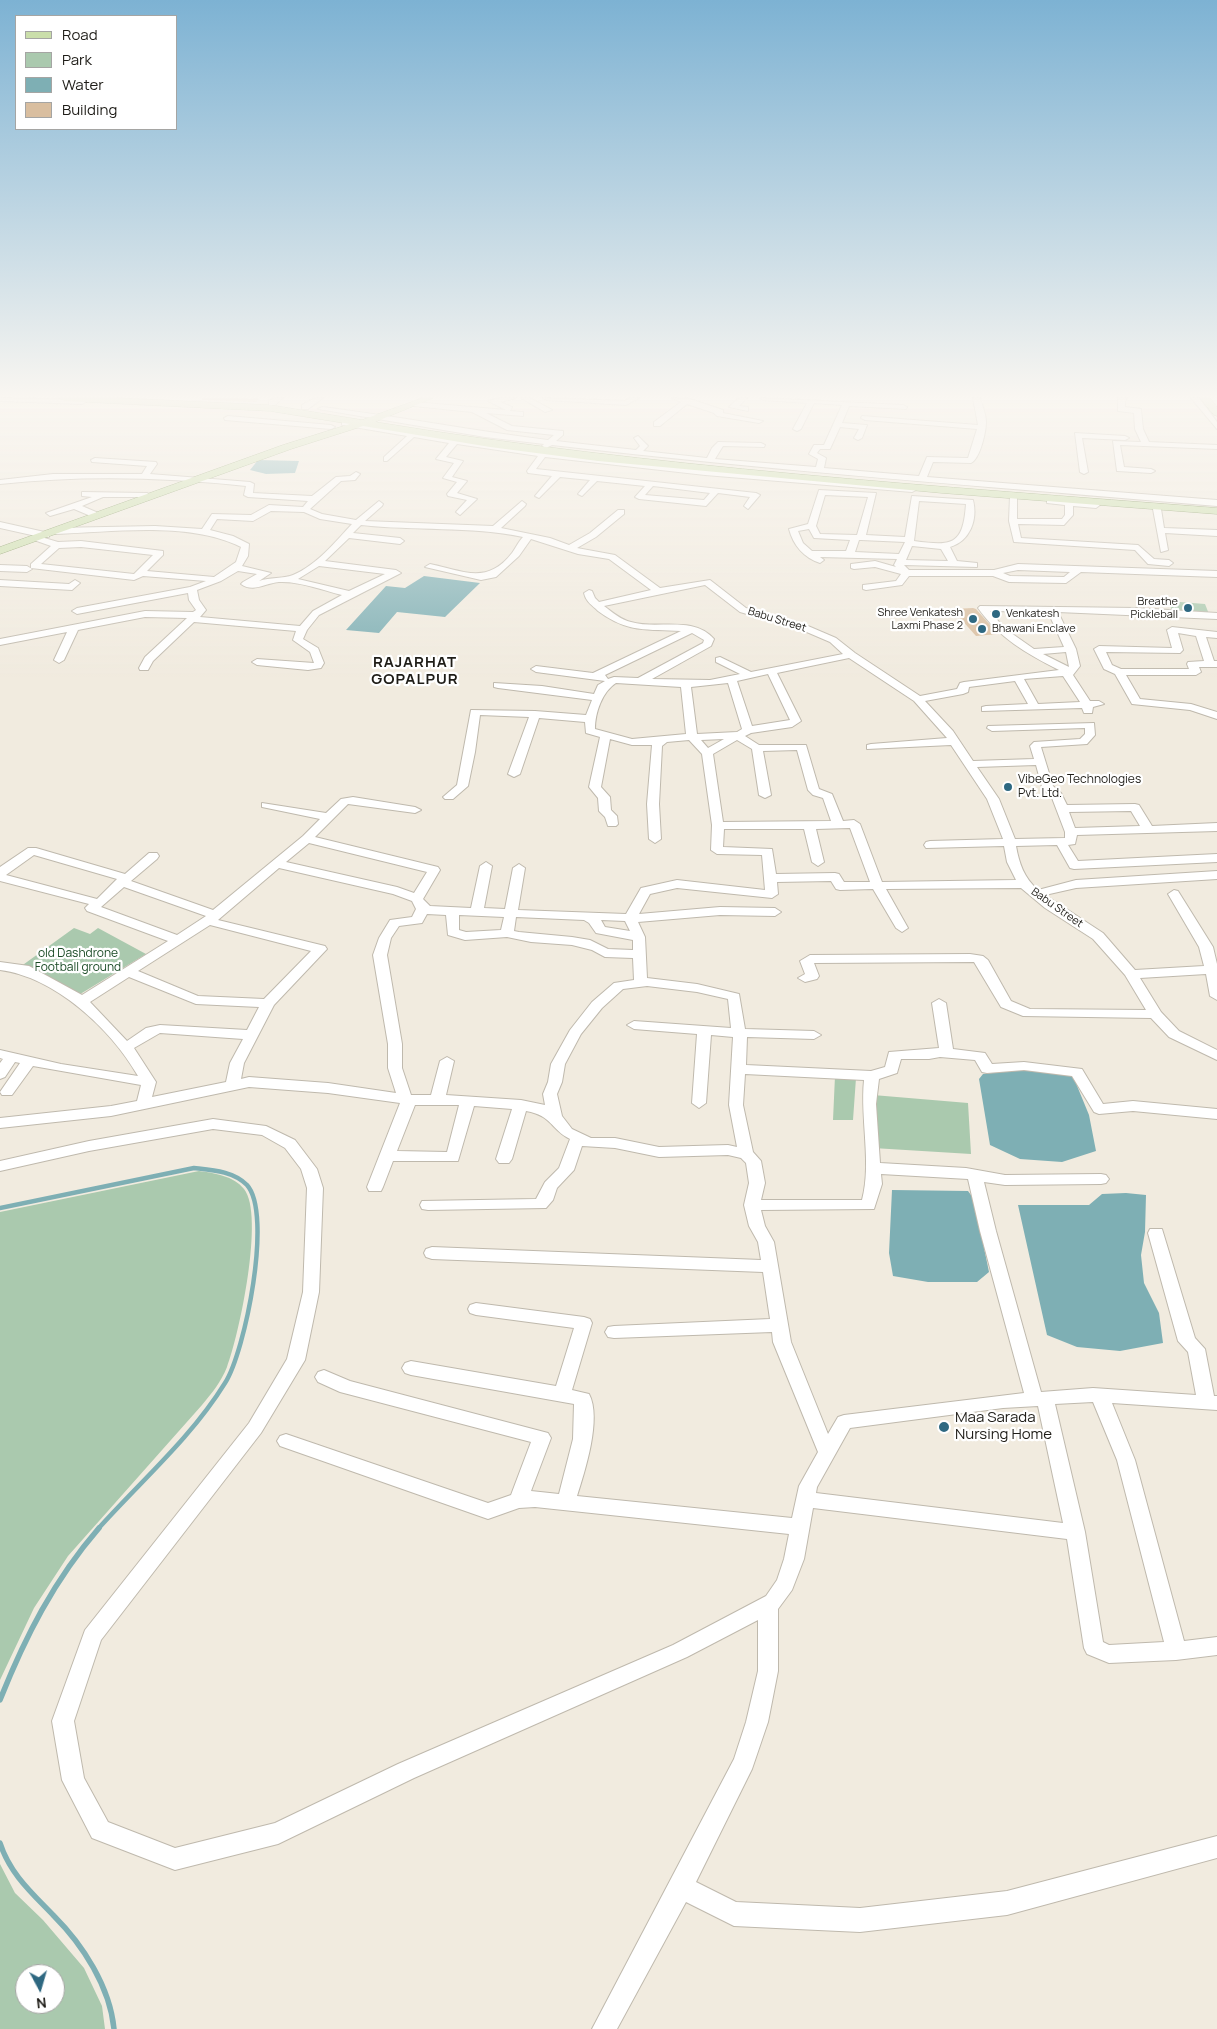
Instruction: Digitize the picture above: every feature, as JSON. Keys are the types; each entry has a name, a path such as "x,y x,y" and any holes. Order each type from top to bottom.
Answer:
{"main road":[{"path":"45,534 93,514 154,493"},
{"path":"0,549 157,493"},
{"path":"1004,493 1214,507"},
{"path":"1010,493 1214,507"}],"street":[{"path":"86,493 85,494 147,495"},
{"path":"248,493 248,495 314,499"},
{"path":"305,510 322,493"},
{"path":"452,493 451,494 473,499 460,512"},
{"path":"539,496 543,493"},
{"path":"643,493 639,497 706,502 715,493"},
{"path":"738,493 756,495 748,506"},
{"path":"822,493 812,526 818,536 858,537 945,546 954,544 967,530 970,502 915,498 898,493"},
{"path":"834,493 873,495 898,493 1010,494 1069,503 1157,509 1214,507"},
{"path":"1050,493 1214,507"},
{"path":"50,513 76,506 104,494"},
{"path":"1010,494 1017,540 1138,548 1151,562 1217,565"},
{"path":"850,554 873,495"},
{"path":"906,573 899,565 908,541 915,498"},
{"path":"674,511 681,501"},
{"path":"1013,521 1064,522 1069,515 1069,503"},
{"path":"290,580 303,574 317,563 379,504"},
{"path":"495,530 522,504"},
{"path":"76,506 93,514"},
{"path":"205,531 215,516 253,518 269,508 305,510 320,516 361,522 495,530 529,536 581,552 612,557 658,592"},
{"path":"1157,509 1164,550"},
{"path":"570,548 593,535 622,512"},
{"path":"0,525 45,534 205,531 231,538 246,546 245,554 237,568 216,579 192,588 76,611"},
{"path":"812,526 793,529 795,537 806,554 820,560"},
{"path":"1160,530 1217,533"},
{"path":"45,534 58,545 81,544 160,552 138,576 134,577 34,566 58,545"},
{"path":"347,535 400,541"},
{"path":"430,567 482,577 493,575 516,554 520,545 529,536"},
{"path":"945,546 954,564"},
{"path":"806,554 850,554 995,566 998,572 1009,579 1066,580 1079,569 1217,574"},
{"path":"257,662 308,667 317,666 318,663 314,650 298,640 302,629 316,613 350,594 396,573 317,563"},
{"path":"854,566 875,564 906,573 998,572"},
{"path":"237,568 266,573 246,584 254,586 266,580 290,580 350,594"},
{"path":"2,570 27,569"},
{"path":"866,588 898,583 906,573"},
{"path":"146,574 216,579"},
{"name":"Babu Street","path":"597,605 708,582 743,610 805,628 833,640 851,655 918,699 955,741 993,800 1008,835 1013,862 1024,884 1035,894 1098,936 1131,974 1155,1014 1174,1034 1217,1056"},
{"path":"0,583 72,586 75,583"},
{"path":"192,588 196,613"},
{"path":"589,594 590,599 597,605 623,623 631,626 690,630 709,640 708,644 640,682"},
{"path":"930,845 1072,841 1071,832 1055,793 1048,787 1035,746 1038,744 1083,742 1090,735 1087,705 1069,672 1018,644 992,622 983,608 1137,611 1217,616"},
{"path":"918,699 959,692 964,690 964,685 1018,676 1069,672 1075,666 1071,649 1060,631 1052,609"},
{"path":"0,642 138,615 155,614 196,613 302,629"},
{"path":"144,668 149,659 196,613"},
{"path":"59,660 74,628"},
{"path":"596,676 690,630"},
{"path":"1200,634 1214,664 1192,664 1196,672 1119,672 1108,667 1099,649 1176,651 1178,650 1172,630 1217,635"},
{"path":"1032,652 1071,649"},
{"path":"536,669 614,680 686,684 732,680 851,655"},
{"path":"720,660 751,676"},
{"path":"707,752 748,730 792,724 796,721 772,672"},
{"path":"1119,672 1136,702 1144,705 1191,707 1217,716"},
{"path":"1018,676 1035,707"},
{"path":"614,680 602,687 590,719 590,731 632,742 736,735 757,748 802,747 814,790 816,793 828,796 838,824"},
{"path":"732,680 748,730"},
{"path":"630,918 645,891 676,884 772,894 768,852 717,850 718,825 707,752 692,738 686,684"},
{"path":"498,685 542,689 598,698"},
{"path":"986,709 1099,704"},
{"path":"449,797 462,786 470,752 475,712 535,714 590,719"},
{"path":"514,774 535,714"},
{"path":"992,728 1090,724"},
{"path":"606,734 601,749 595,788 604,797 605,811 611,816 612,824"},
{"path":"655,839 653,804 657,745 659,741"},
{"path":"871,747 955,741"},
{"path":"757,748 765,796"},
{"path":"970,764 1039,762"},
{"path":"82,1001 211,918 307,839 345,801 353,800 415,810"},
{"path":"266,805 327,817"},
{"path":"1061,809 1135,808 1147,828"},
{"path":"718,825 809,826 854,824 877,885 902,928"},
{"path":"809,826 818,862"},
{"path":"1071,832 1217,827"},
{"path":"307,839 434,870 420,904 417,920 395,923 385,938 380,955 395,1044 395,1068 407,1099 376,1188"},
{"path":"1061,842 1074,865 1217,858"},
{"path":"0,875 32,851 123,880 211,918 320,949 268,1003 237,1063 233,1085"},
{"path":"153,856 91,908 178,940"},
{"path":"277,864 396,891 420,904 452,910 630,918 690,915 720,911 775,912"},
{"path":"477,911 486,866"},
{"path":"507,933 509,912 519,868"},
{"path":"0,875 99,903"},
{"path":"1035,894 1076,884 1217,875"},
{"path":"770,878 835,877 840,886 1024,884"},
{"path":"1174,894 1206,947 1217,996"},
{"path":"452,910 453,932 465,936 507,933 517,937 583,943 600,948 605,953 640,954"},
{"path":"587,916 594,920 601,930 639,937"},
{"path":"630,918 639,937 641,983"},
{"path":"805,978 812,976 807,961 810,959 970,958 978,959 983,963 1006,1004 1028,1013 1155,1014"},
{"path":"0,966 24,969 82,1001 134,1058 149,1082 143,1104"},
{"path":"1131,974 1212,970"},
{"path":"128,972 196,1000 268,1003"},
{"path":"555,1117 550,1094 555,1082 558,1064 575,1033 597,1005 619,986 641,983 697,988 734,997 739,1033 736,1105 746,1154"},
{"path":"939,1003 947,1047 943,1053"},
{"path":"634,1025 739,1033 814,1035"},
{"path":"125,1048 152,1031 160,1029 251,1035"},
{"path":"700,1102 704,1030"},
{"path":"738,1069 872,1076 892,1070 894,1055 943,1053 980,1056 987,1069 1024,1066 1078,1072 1099,1109 1133,1106 1217,1114"},
{"path":"0,1074 6,1056 149,1082"},
{"path":"8,1092 29,1060"},
{"path":"437,1100 447,1061"},
{"path":"752,1205 868,1205 874,1184 869,1104 872,1076"},
{"path":"0,1123 111,1111 249,1082 328,1088 407,1099 468,1100 521,1105 545,1110 555,1117 568,1132 590,1142 615,1143 659,1152 728,1150 746,1154 753,1161 756,1183 752,1205 757,1226 766,1242 782,1342 827,1453"},
{"path":"387,1156 449,1159 453,1157 468,1100"},
{"path":"504,1159 521,1105"},
{"path":"0,1166 89,1146 213,1124 266,1131 290,1144 309,1169 315,1188 311,1292 296,1360 255,1428 92,1636 62,1721 73,1780 100,1830 175,1859 278,1833 406,1771 680,1651 772,1602 786,1584 794,1559 808,1486 844,1422 1003,1400 1100,1396 1211,1402 1196,1349 1187,1341 1156,1232"},
{"path":"428,1205 540,1204 545,1200 550,1186 566,1170 578,1137"},
{"path":"874,1168 976,1174 1005,1180 1101,1179"},
{"path":"976,1174 983,1213 1026,1361 1040,1398 1075,1532 1094,1648 1109,1654 1176,1651 1217,1646"},
{"path":"432,1253 769,1266"},
{"path":"476,1309 584,1323 562,1394"},
{"path":"614,1332 779,1325"},
{"path":"411,1368 562,1394 583,1400 585,1413 580,1455 566,1502"},
{"path":"324,1378 346,1387 542,1438 518,1500"},
{"path":"1100,1396 1126,1460 1176,1651"},
{"path":"286,1441 488,1511 518,1500 566,1502 800,1527"},
{"path":"805,1500 1075,1532"},
{"path":"604,2029 681,1887 744,1762 757,1722 768,1672 768,1604"},
{"path":"681,1887 734,1914 860,1920 1007,1903 1217,1846"}],"green space":[{"name":"Breathe Pickleball","path":"1168,601 1205,604 1209,614 1172,611"},
{"name":"old Dashdrone Football ground","path":"74,928 90,934 98,928 146,954 77,996 20,967"},
{"path":"835,1076 856,1078 853,1120 833,1120"},
{"path":"873,1095 968,1103 971,1154 873,1148"},
{"path":"199,1171 217,1174 235,1181 244,1189 250,1203 252,1223 248,1276 238,1330 227,1367 213,1392 68,1556 34,1608 0,1680 0,1212"},
{"path":"0,1864 15,1893 43,1920 84,1968 102,2006 105,2029 0,2029"}],"water":[{"path":"424,576 480,583 445,617 397,612 379,633 346,630 386,586 405,588"},
{"path":"1021,1070 1073,1076 1089,1115 1096,1151 1062,1162 1020,1159 990,1145 979,1079 983,1074"},
{"path":"892,1190 968,1191 974,1199 989,1272 977,1282 928,1282 893,1276 889,1253"},
{"path":"1126,1193 1146,1195 1145,1232 1141,1255 1144,1283 1159,1313 1163,1343 1120,1351 1077,1347 1047,1335 1018,1205 1089,1205 1102,1194"}],"building":[{"path":"973,608 998,634 976,636 952,609"}],"waterway":[{"path":"0,1208 194,1168 222,1172 241,1180 247,1185 254,1201 257,1224 257,1252 248,1314 233,1367 212,1403 197,1422 165,1459 98,1529"},
{"path":"0,1700 30,1632 54,1589 99,1528"},
{"path":"0,1843 16,1874 65,1927 85,1953 101,1982 107,1998 114,2029"}],"place":[{"name":"Breathe Pickleball","path":"1188,608"},
{"name":"Venkatesh","path":"996,614"},
{"name":"Shree Venkatesh Laxmi Phase 2","path":"973,619"},
{"name":"Bhawani Enclave","path":"982,629"},
{"name":"VibeGeo Technologies Pvt. Ltd.","path":"1008,787"},
{"name":"Maa Sarada Nursing Home","path":"944,1427"}],"district":[{"name":"RAJARHAT GOPALPUR","path":"415,672"}]}
